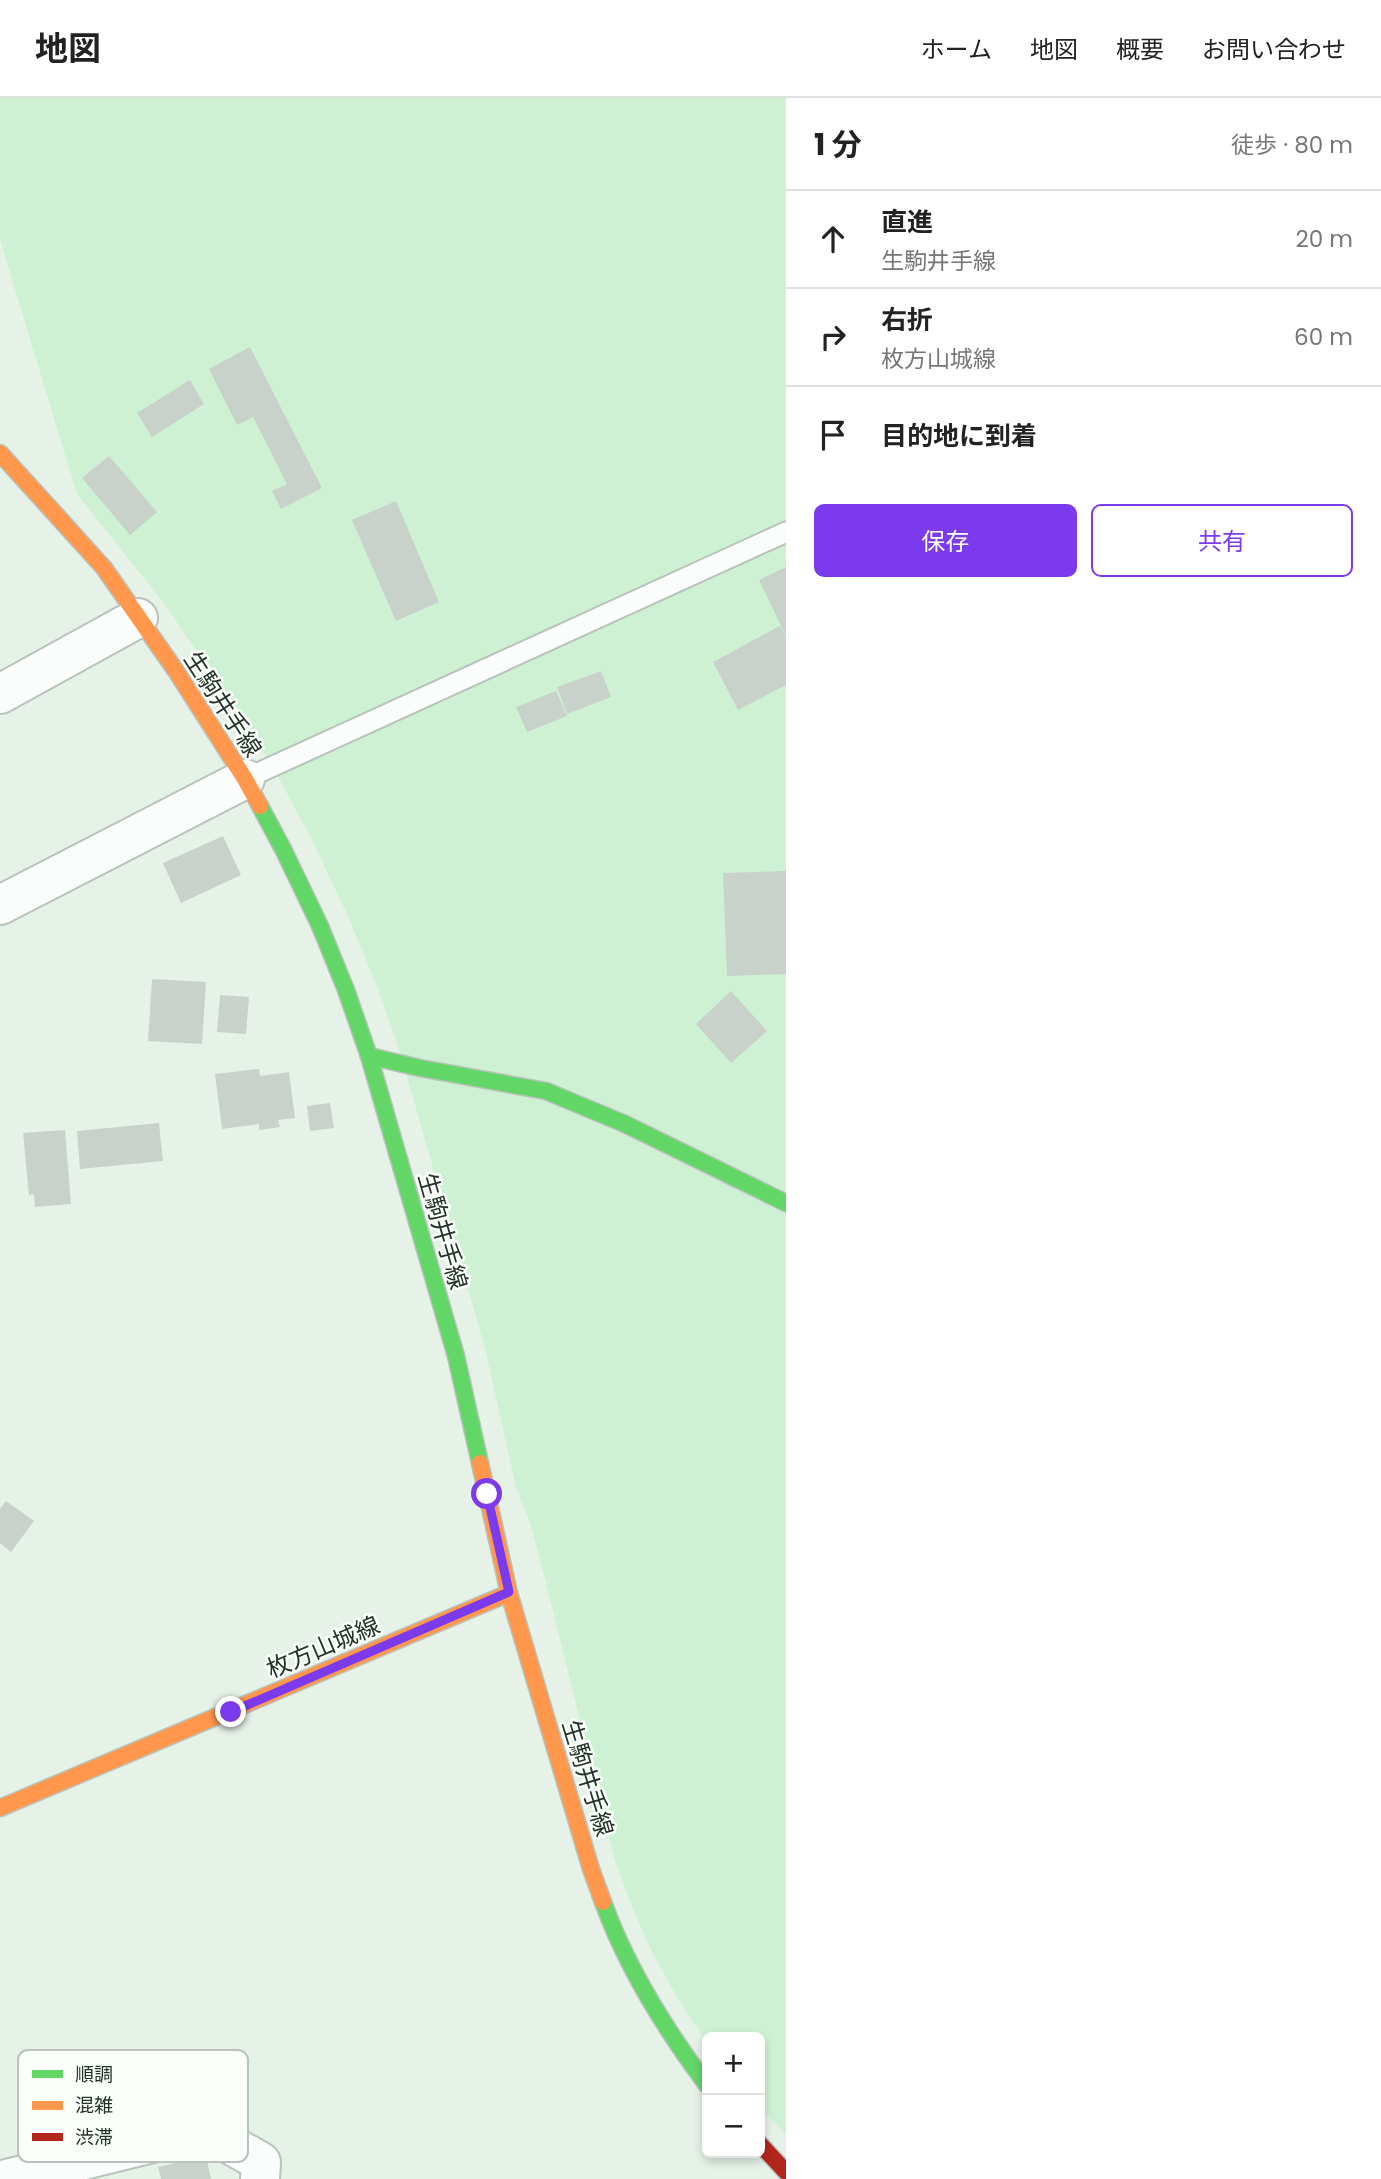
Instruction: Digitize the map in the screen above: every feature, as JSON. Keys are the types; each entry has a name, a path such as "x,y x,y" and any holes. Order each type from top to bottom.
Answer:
{"main road":[{"name":"生駒井手線","path":"0,453 104,568 211,724 284,851 320,926 369,1056 456,1356 509,1592 591,1869 609,1919 632,1967 656,2012 702,2078"},
{"path":"369,1056 546,1091 625,1124 786,1203"},
{"name":"枚方山城線","path":"0,1808 509,1592"},
{"path":"765,2149 786,2172"}],"street":[{"path":"0,694 138,618"},
{"path":"0,905 245,779"},
{"path":"248,2155 261,2162 260,2179"},
{"path":"7,2179 76,2162"}],"lane":[{"path":"245,779 786,532"}],"green space":[{"path":"0,98 786,98 786,2135 765,2112 765,2032 702,2032 702,2035 654,1956 615,1861 531,1526 516,1487 485,1348 398,1046 374,979 311,838 237,708 162,601 77,494 0,240"}],"building":[{"path":"250,347 322,488 281,509 272,491 287,484 253,417 237,425 209,369"},
{"path":"190,380 204,404 152,437 137,413"},
{"path":"109,456 157,512 130,535 82,478"},
{"path":"396,501 439,602 396,621 352,520"},
{"path":"786,567 786,636 759,580"},
{"path":"780,626 786,637 786,685 738,710 713,662"},
{"path":"601,671 611,697 567,714 557,687"},
{"path":"556,691 567,716 527,732 516,707"},
{"path":"223,836 241,875 181,903 163,863"},
{"path":"786,871 786,974 727,976 723,873"},
{"path":"152,979 206,982 202,1044 148,1041"},
{"path":"731,991 767,1031 731,1063 696,1024"},
{"path":"220,995 249,997 246,1034 217,1032"},
{"path":"259,1069 260,1076 289,1072 295,1118 278,1120 280,1127 259,1130 259,1124 222,1129 215,1074"},
{"path":"330,1103 334,1128 310,1131 307,1106"},
{"path":"159,1123 163,1161 80,1169 77,1131"},
{"path":"65,1130 71,1204 35,1207 34,1194 29,1195 23,1133"},
{"path":"6,1501 34,1521 11,1552 0,1543 0,1509"},
{"path":"180,2162 207,2162 211,2179 161,2179 158,2167"}],"traffic: fast":[{"path":"260,806 320,926 369,1056 456,1356 480,1463"},
{"path":"369,1056 546,1091 625,1124 786,1203"},
{"path":"603,1902 635,1974 676,2042 702,2078"}],"traffic: slow":[{"path":"0,453 104,568 176,671 260,806"},
{"path":"480,1463 509,1593 603,1902"},
{"path":"0,1808 509,1593"}],"traffic: jam":[{"path":"765,2149 786,2172"}],"route":[{"path":"231,1712 509,1592 487,1494"}]}
